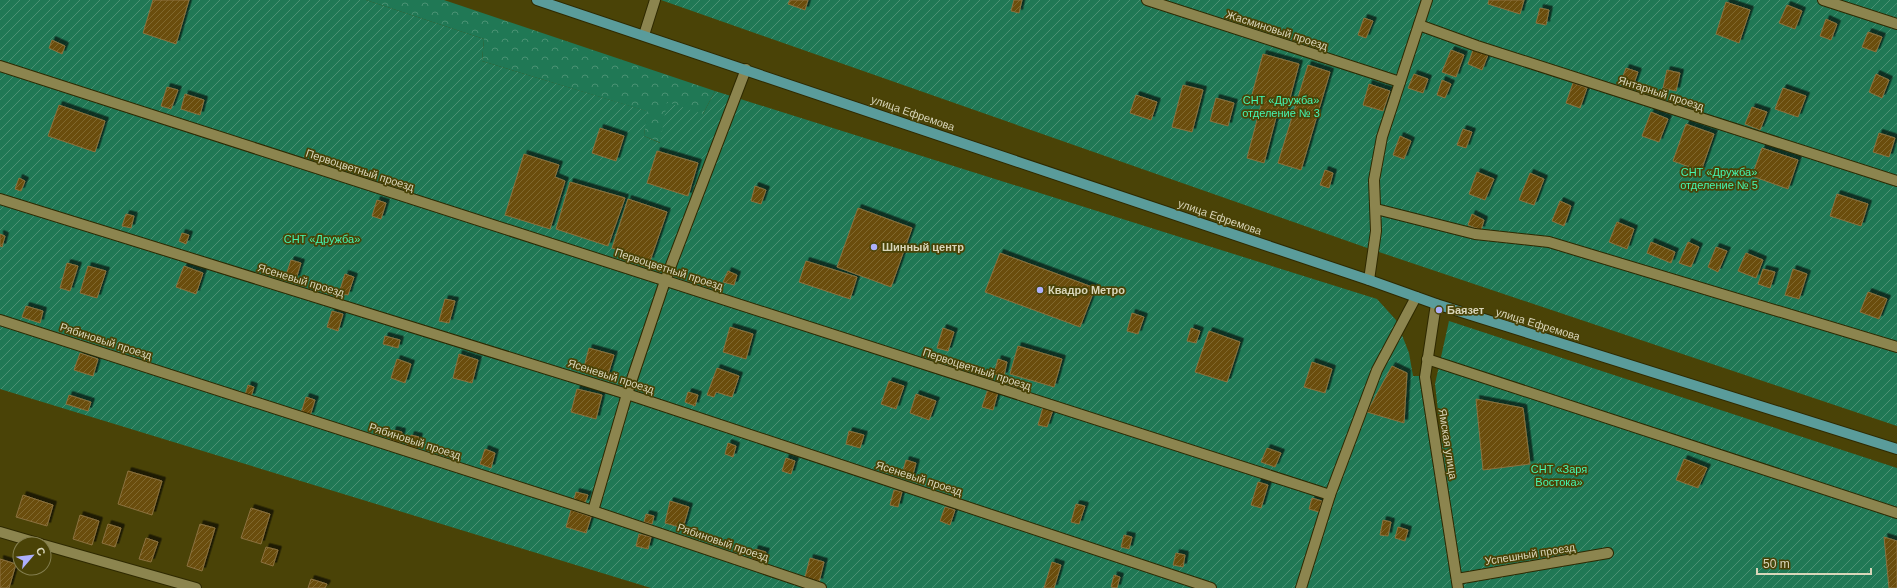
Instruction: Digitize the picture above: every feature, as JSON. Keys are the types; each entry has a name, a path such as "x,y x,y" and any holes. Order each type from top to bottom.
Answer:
{"main road":[{"name":"улица Ефремова","path":"537,0 746,69 1436,304 1897,449"}],"street":[{"path":"644,35 656,0"},
{"name":"Жасминовый проезд","path":"1147,0 1400,82"},
{"path":"1369,280 1376,231 1374,180 1382,137 1427,0"},
{"path":"1823,0 1897,24"},
{"name":"Янтарный проезд","path":"1419,25 1477,46 1897,181"},
{"name":"Первоцветный проезд","path":"0,66 1330,495"},
{"path":"593,510 627,394 665,281 746,69"},
{"name":"Ясеневый проезд","path":"0,199 627,394 1211,588"},
{"path":"1376,209 1475,234 1549,242 1897,347"},
{"path":"1302,588 1330,495 1377,370 1416,297"},
{"name":"Ямская улица","path":"1436,304 1425,376 1457,583"},
{"name":"Рябиновый проезд","path":"0,320 593,510 821,588"},
{"path":"1427,359 1897,513"},
{"path":"0,532 14,536"},
{"path":"52,547 196,588"},
{"name":"Успешный проезд","path":"1457,583 1608,553"}],"green space":[{"name":"СНТ «Дружба»","path":"0,0 366,0 484,39 482,61 647,111 644,136 660,143 667,102 703,114 715,91 1377,299 1396,320 1409,353 1413,376 1423,376 1453,588 651,588 0,389"},
{"path":"366,0 444,0 715,91 703,114 661,143 644,136 646,111 482,61 484,39"},
{"name":"СНТ «Дружба» отделение № 5","path":"661,0 1897,0 1897,426 1373,250"},
{"name":"СНТ «Заря Востока»","path":"1449,321 1897,468 1897,588 1458,588 1435,384"}],"building":[{"path":"153,0 189,0 176,44 143,33"},
{"path":"790,0 808,0 805,10 788,4"},
{"path":"1014,0 1022,0 1019,13 1011,11"},
{"path":"1489,0 1524,0 1520,14 1488,4"},
{"path":"1726,2 1750,10 1739,43 1716,34"},
{"path":"1787,5 1802,11 1795,29 1779,23"},
{"path":"1540,8 1549,10 1546,25 1536,23"},
{"path":"1364,18 1373,21 1366,38 1358,35"},
{"path":"1826,19 1837,24 1831,40 1820,36"},
{"path":"1868,32 1882,37 1876,52 1862,47"},
{"path":"52,40 65,46 62,54 49,48"},
{"path":"1451,50 1464,55 1456,77 1442,72"},
{"path":"1473,50 1488,55 1482,70 1468,64"},
{"path":"1263,54 1299,64 1286,113 1278,110 1264,163 1247,158 1261,105 1250,102"},
{"path":"1308,65 1330,72 1301,170 1278,163"},
{"path":"1626,68 1638,72 1632,89 1620,84"},
{"path":"1667,70 1680,73 1676,91 1663,88"},
{"path":"1414,74 1428,79 1423,93 1408,88"},
{"path":"1876,74 1889,80 1882,98 1869,92"},
{"path":"1442,80 1451,84 1445,98 1437,95"},
{"path":"1573,83 1587,88 1580,108 1566,103"},
{"path":"1369,84 1390,91 1383,111 1363,105"},
{"path":"1183,85 1203,90 1192,132 1172,127"},
{"path":"167,87 178,90 171,109 161,106"},
{"path":"1783,88 1806,96 1798,117 1775,109"},
{"path":"185,94 204,100 200,115 181,109"},
{"path":"1136,95 1157,102 1151,120 1130,113"},
{"path":"1216,98 1234,103 1228,126 1210,121"},
{"path":"59,105 105,121 95,152 48,136"},
{"path":"1752,107 1767,112 1760,130 1745,124"},
{"path":"1651,112 1668,119 1659,142 1642,136"},
{"path":"1686,124 1714,134 1701,171 1673,161"},
{"path":"600,128 624,136 616,161 592,153"},
{"path":"1463,129 1472,132 1466,148 1457,145"},
{"path":"1879,133 1895,138 1889,157 1873,152"},
{"path":"1400,136 1411,141 1404,159 1393,155"},
{"path":"1762,148 1798,160 1788,189 1752,176"},
{"path":"657,151 698,163 688,196 647,183"},
{"path":"524,154 559,165 555,177 565,181 550,229 505,215"},
{"path":"1325,170 1333,173 1329,188 1320,185"},
{"path":"1477,172 1494,179 1485,200 1469,194"},
{"path":"1530,173 1544,179 1534,205 1519,200"},
{"path":"19,178 25,181 21,191 15,189"},
{"path":"570,182 625,198 608,246 556,229"},
{"path":"755,186 766,190 761,204 751,201"},
{"path":"1837,194 1868,204 1861,226 1830,216"},
{"path":"628,199 667,212 650,261 612,248"},
{"path":"377,200 386,203 381,219 372,216"},
{"path":"1560,201 1571,206 1564,226 1552,221"},
{"name":"Шинный центр","path":"858,208 912,228 891,287 837,267"},
{"path":"126,214 134,216 131,228 122,226"},
{"path":"1472,214 1484,220 1481,230 1468,225"},
{"path":"1617,222 1634,229 1627,249 1609,242"},
{"path":"182,233 189,235 186,244 179,241"},
{"path":"0,234 5,236 2,247 0,246"},
{"path":"1651,242 1675,252 1671,263 1647,253"},
{"path":"1688,242 1699,247 1691,267 1679,263"},
{"path":"1716,247 1727,251 1718,272 1708,267"},
{"name":"Квадро Метро","path":"1000,253 1095,288 1080,327 985,292"},
{"path":"1746,253 1763,260 1756,278 1738,271"},
{"path":"291,260 301,263 296,279 286,275"},
{"path":"806,261 857,277 850,299 799,282"},
{"path":"67,263 78,266 70,291 60,288"},
{"path":"88,266 106,271 97,298 80,293"},
{"path":"184,266 203,273 196,294 176,287"},
{"path":"1763,269 1775,272 1770,288 1758,284"},
{"path":"1793,269 1807,274 1799,299 1785,295"},
{"path":"728,271 737,275 734,285 723,282"},
{"path":"345,274 354,277 348,295 339,293"},
{"path":"1868,292 1887,299 1879,319 1860,312"},
{"path":"445,299 455,301 449,323 439,321"},
{"path":"26,306 43,311 40,323 22,317"},
{"path":"332,311 343,314 338,331 327,327"},
{"path":"1132,313 1144,317 1138,334 1127,331"},
{"path":"730,327 753,334 746,359 723,352"},
{"path":"943,328 954,332 948,351 937,348"},
{"path":"1191,328 1200,331 1196,343 1187,341"},
{"path":"1209,331 1240,342 1227,382 1195,372"},
{"path":"385,336 400,340 398,348 383,344"},
{"path":"1018,346 1062,359 1054,387 1010,374"},
{"path":"589,348 614,355 607,378 583,371"},
{"path":"80,353 98,359 93,376 74,370"},
{"path":"459,354 478,360 472,383 453,378"},
{"path":"397,359 411,364 405,383 391,378"},
{"path":"998,359 1007,362 1004,376 994,374"},
{"path":"1312,362 1332,369 1325,393 1304,387"},
{"path":"1392,366 1407,373 1404,423 1367,412"},
{"path":"717,368 739,376 732,397 716,392 714,397 707,395"},
{"path":"889,381 904,386 896,409 881,404"},
{"path":"248,385 254,387 251,397 245,395"},
{"path":"577,389 602,395 596,419 571,412"},
{"path":"988,389 998,392 993,410 982,407"},
{"path":"688,392 698,395 695,406 685,402"},
{"path":"916,394 936,401 929,420 910,413"},
{"path":"69,395 91,402 88,411 66,404"},
{"path":"306,397 315,400 310,416 301,413"},
{"path":"1476,399 1523,408 1530,464 1483,470"},
{"path":"1043,407 1053,410 1047,427 1038,425"},
{"path":"393,430 402,432 399,445 390,442"},
{"path":"849,431 864,435 860,448 846,444"},
{"path":"411,435 419,437 415,451 406,449"},
{"path":"728,443 736,446 733,457 725,454"},
{"path":"1267,448 1281,453 1275,467 1261,462"},
{"path":"485,449 495,453 491,468 480,464"},
{"path":"786,458 795,461 791,474 782,471"},
{"path":"1684,459 1707,468 1698,488 1676,480"},
{"path":"906,460 916,463 912,478 902,475"},
{"path":"128,471 162,481 152,515 118,504"},
{"path":"1258,482 1268,485 1261,508 1251,505"},
{"path":"894,490 902,492 898,507 890,505"},
{"path":"576,492 588,495 585,503 574,500"},
{"path":"23,495 53,505 47,526 16,517"},
{"path":"1312,498 1322,501 1319,512 1309,509"},
{"path":"670,501 689,507 683,528 665,523"},
{"path":"1076,504 1085,506 1079,524 1071,522"},
{"path":"945,507 955,510 950,525 940,521"},
{"path":"251,508 270,514 261,544 241,538"},
{"path":"571,510 591,517 586,533 566,527"},
{"path":"646,514 654,516 652,524 644,522"},
{"path":"80,515 99,521 92,545 73,539"},
{"path":"1383,520 1391,522 1388,536 1380,535"},
{"path":"108,524 121,528 115,547 102,543"},
{"path":"200,524 215,528 202,571 187,566"},
{"path":"1398,527 1408,530 1405,541 1395,538"},
{"path":"639,534 651,537 648,549 636,546"},
{"path":"1124,535 1132,537 1129,549 1121,547"},
{"path":"1884,537 1897,541 1897,588 1889,588"},
{"path":"146,538 158,542 151,562 139,559"},
{"path":"266,547 278,550 273,566 261,562"},
{"path":"755,549 766,552 762,563 752,560"},
{"path":"1176,553 1185,555 1183,567 1173,565"},
{"path":"810,558 824,562 819,582 805,577"},
{"path":"0,559 12,563 12,576 9,588 0,588"},
{"path":"1052,562 1061,565 1054,588 1044,588"},
{"path":"1114,575 1120,577 1117,588 1111,587"},
{"path":"311,579 327,584 325,588 308,588"}],"place":[{"name":"Шинный центр","path":"874,247"},
{"name":"Квадро Метро","path":"1040,290"},
{"name":"Баязет","path":"1439,310"}],"park label":[{"name":"СНТ «Дружба» отделение № 3","path":"1281,106"}]}
